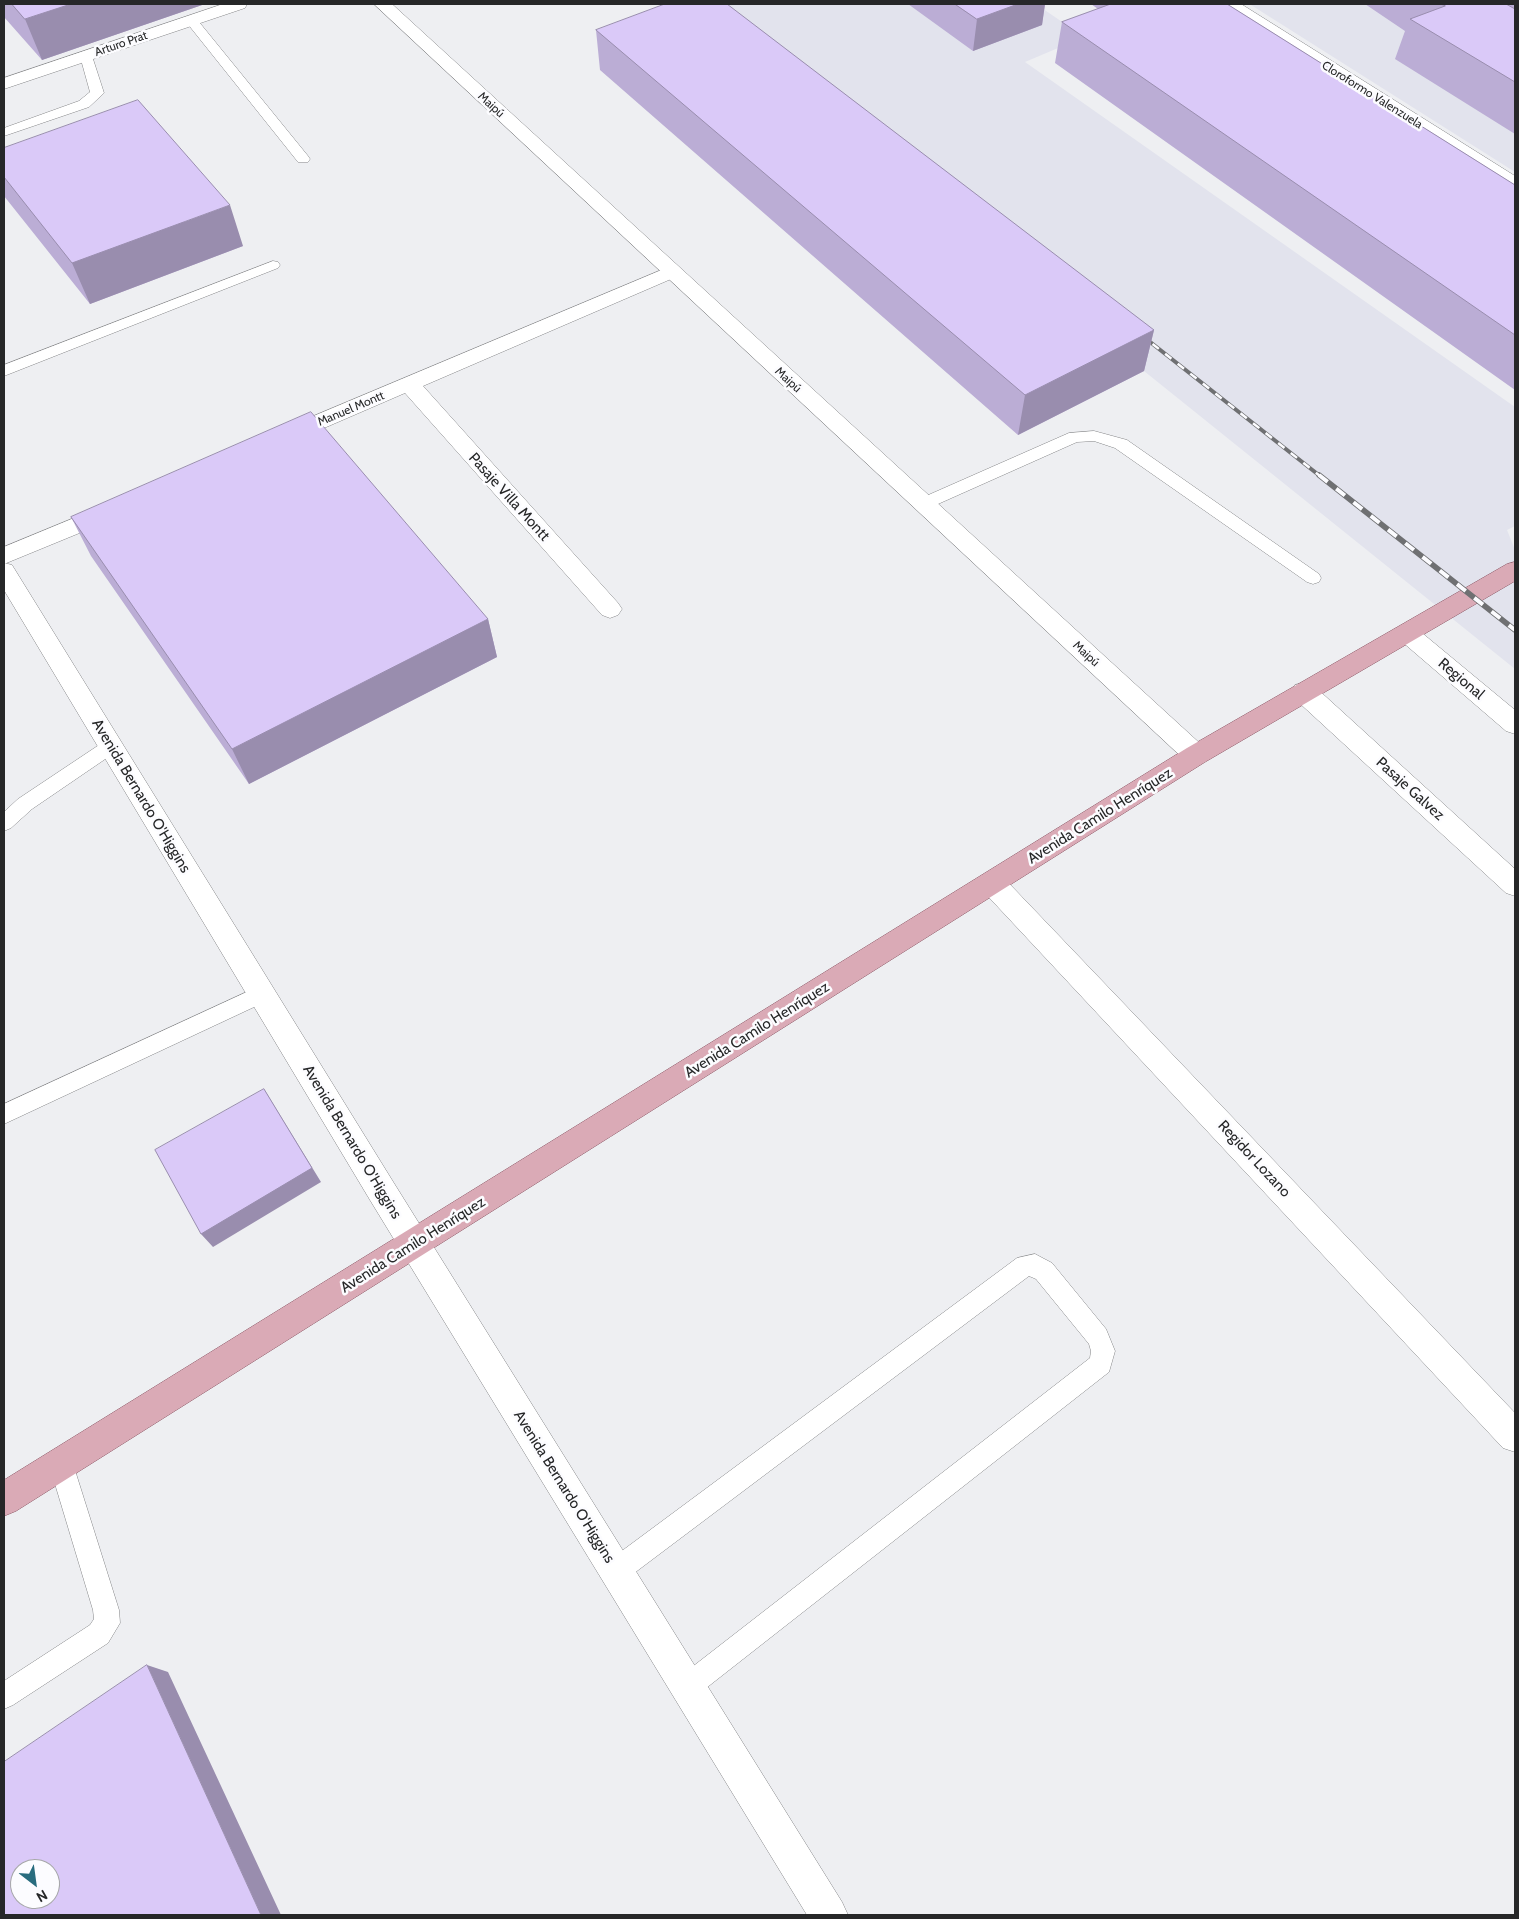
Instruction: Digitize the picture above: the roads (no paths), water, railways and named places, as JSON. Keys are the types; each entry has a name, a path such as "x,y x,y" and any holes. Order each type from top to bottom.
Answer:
{"main road":[{"name":"Avenida Camilo Henríquez","path":"4,1499 1196,755 1408,634 1515,570"}],"street":[{"name":"Arturo Prat","path":"4,84 239,4"},
{"name":"Maipú","path":"382,4 1196,755"},
{"name":"Cloroformo Valenzuela","path":"1230,4 1515,184"},
{"name":"Manuel Montt","path":"264,446 671,272"},
{"name":"Pasaje Villa Montt","path":"409,384 610,609"},
{"path":"4,556 128,504"},
{"name":"Avenida Bernardo O'Higgins","path":"4,571 414,1244 829,1915"},
{"name":"Regional","path":"1408,634 1515,724"},
{"name":"Pasaje Galvez","path":"1304,692 1515,885"},
{"name":"Regidor Lozano","path":"992,883 1515,1436"}],"lane":[{"path":"191,20 303,159"},
{"path":"4,132 84,104 97,93 86,56"},
{"path":"4,371 273,264"},
{"path":"923,504 1075,437 1094,436 1121,444 1313,578"},
{"path":"4,823 25,804 111,746"},
{"path":"4,1114 262,994"},
{"path":"616,1571 1025,1266 1035,1265 1044,1271 1098,1337 1103,1351 1101,1364 687,1686"},
{"path":"4,1696 99,1634 106,1623 106,1610 60,1464"}],"railway":[{"path":"1140,334 1320,476"},
{"path":"1319,475 1515,630"}]}
